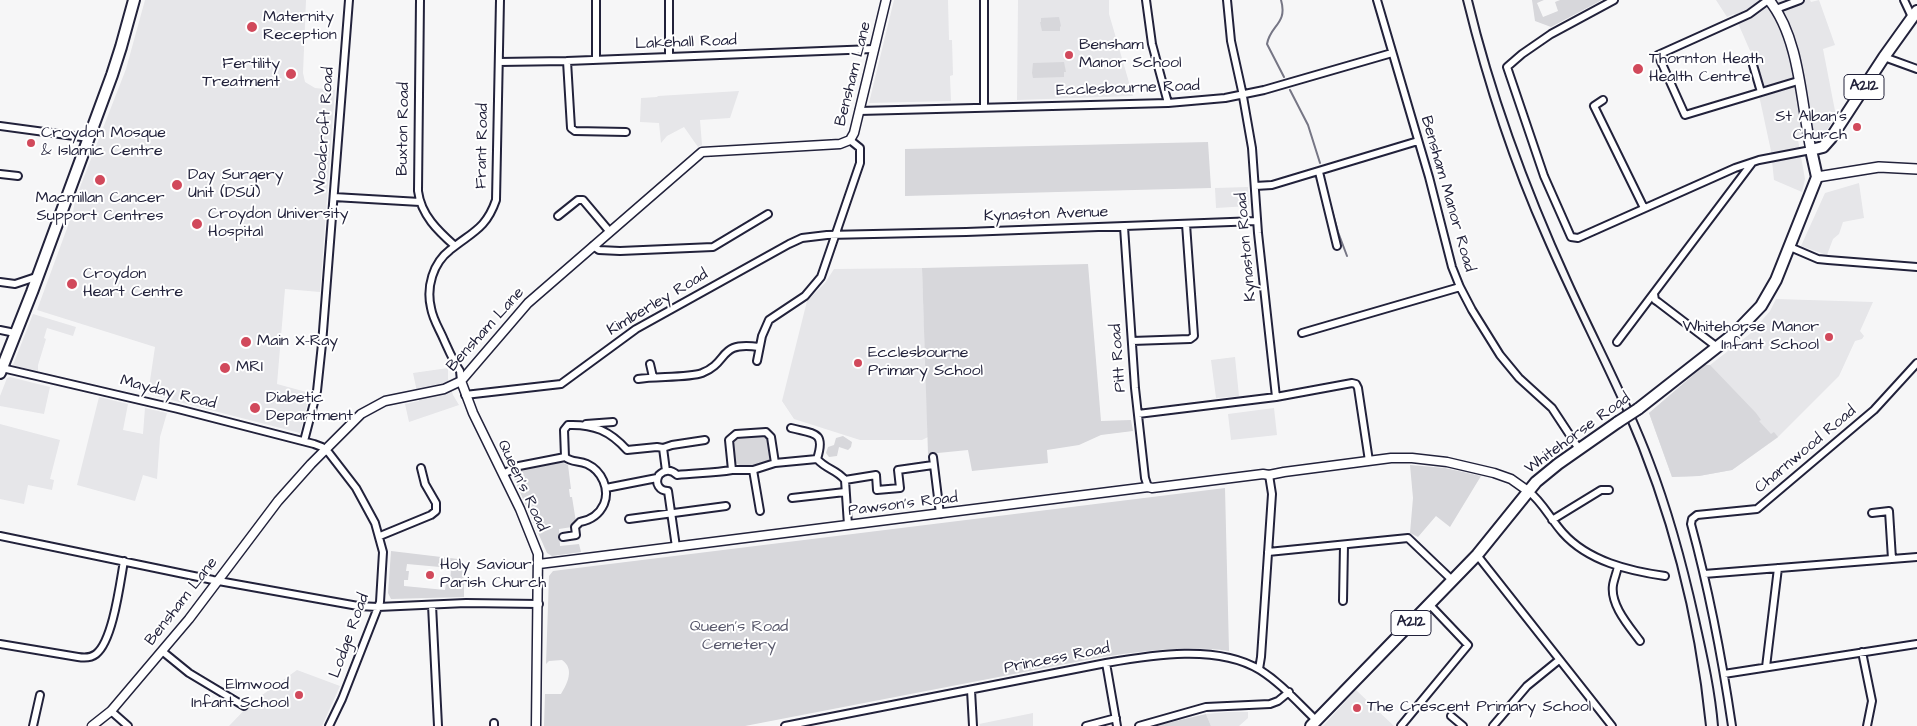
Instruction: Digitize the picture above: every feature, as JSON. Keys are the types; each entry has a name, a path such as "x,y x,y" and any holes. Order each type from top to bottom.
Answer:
{"main road":[{"path":"1,371 122,47 134,0"},
{"path":"1769,0 1776,9 1789,35 1817,177 1879,167 1917,169"},
{"name":"A212","path":"1811,150 1821,148 1827,143 1915,14"},
{"name":"Whitehorse Road","path":"1314,724 1477,555 1544,474 1638,409 1745,324 1762,306 1772,289 1790,247 1817,177"}],"street":[{"name":"Woodcroft Road","path":"304,441 317,391 349,0"},
{"name":"Buxton Road","path":"420,0 417,180 420,202 434,226 455,246"},
{"name":"Frant Road","path":"460,381 460,371 432,314 429,297 431,280 442,258 481,226 492,210 496,200 500,0"},
{"path":"596,0 596,60"},
{"path":"669,0 669,57"},
{"name":"Bensham Lane","path":"92,726 111,711 162,651 218,581 268,512 361,414 391,399 444,389 460,381 520,310 702,152 840,144 850,140 853,135 886,0"},
{"path":"984,0 984,107"},
{"path":"1146,0 1152,44 1168,103"},
{"name":"Kynaston Road","path":"1228,0 1231,41 1252,148 1257,221 1276,397"},
{"name":"Bensham Manor Road","path":"1377,0 1418,141 1449,258 1460,287 1500,355 1519,378 1552,408 1579,449"},
{"path":"1614,0 1551,34 1507,67 1544,176 1568,234 1573,238 1578,238 1721,173 1753,162 1811,150"},
{"path":"1769,0 1749,14 1658,55 1685,115 1798,81"},
{"path":"1776,9 1800,0"},
{"path":"1904,0 1915,14"},
{"name":"Lakehall Road","path":"499,62 568,62 873,49"},
{"name":"Ecclesbourne Road","path":"859,111 1168,103 1225,98 1242,95 1392,53"},
{"path":"1884,57 1917,69"},
{"path":"568,62 571,128 576,131 626,132"},
{"path":"1753,65 1761,92"},
{"path":"1603,100 1594,106 1644,208"},
{"path":"0,126 89,138"},
{"path":"757,360 759,347 771,319 801,299 818,281 861,160 860,148 850,140"},
{"path":"1255,186 1272,185 1418,141"},
{"path":"1617,342 1753,162"},
{"path":"1319,172 1337,246"},
{"path":"0,174 18,176"},
{"path":"334,197 420,202"},
{"path":"558,216 578,200 583,200 610,232"},
{"path":"593,246 598,250 620,251 712,247 768,214"},
{"name":"Kynaston Avenue","path":"836,234 1124,227 1257,221"},
{"path":"1132,341 1190,340 1194,336 1186,224"},
{"name":"Pitt Road","path":"1124,227 1138,414 1148,487"},
{"name":"Kimberley Road","path":"466,395 561,384 636,328 789,244 806,237 836,234"},
{"path":"1790,247 1814,257 1828,260 1917,267"},
{"path":"0,282 13,284 37,278"},
{"path":"20,282 32,292"},
{"path":"1302,333 1460,287"},
{"path":"1654,294 1655,300 1717,347"},
{"path":"0,330 15,333"},
{"path":"638,378 698,374 710,368 732,348 741,345 759,347"},
{"name":"Charnwood Road","path":"1704,574 1691,524 1692,519 1697,515 1757,509 1874,410 1917,363"},
{"path":"650,364 653,377"},
{"name":"Mayday Road","path":"1,371 178,409 316,444 325,450"},
{"name":"Queen's Road","path":"460,381 537,550 539,604 536,726"},
{"path":"1138,414 1276,397 1352,382 1356,384 1362,407 1369,461 1412,458 1447,462 1511,479 1535,498 1564,534 1581,550 1618,566 1665,576"},
{"path":"565,457 565,427 568,425 613,422"},
{"path":"585,424 604,431 618,440 627,450 663,448 672,444 705,440"},
{"path":"791,428 816,435 819,438 821,447 818,459"},
{"path":"732,470 728,442 736,434 766,432 771,437 775,463"},
{"path":"663,448 666,471"},
{"name":"Lodge Road","path":"325,450 356,488 380,536 383,552 378,607 330,726"},
{"path":"503,474 519,466 565,457 571,461 584,463 600,474 606,488 604,502 597,514 589,520 580,522 575,528 576,535 563,537"},
{"path":"933,457 940,514"},
{"path":"606,488 657,478 666,471 677,475 707,471 754,470 775,463 818,459"},
{"path":"818,459 825,468 837,472 845,480 848,525"},
{"name":"Pawson's Road","path":"539,564 1148,487 1262,474 1269,475 1369,461"},
{"path":"845,480 876,475 877,490 900,488 898,470 933,465"},
{"path":"380,536 428,516 436,510 436,504 425,484 421,468"},
{"path":"754,470 760,511"},
{"path":"1259,669 1272,494 1269,475"},
{"path":"657,478 658,486 668,491 676,547"},
{"path":"1552,520 1601,490 1609,490"},
{"path":"792,498 845,492"},
{"path":"629,519 726,506"},
{"path":"1872,513 1889,511 1892,559"},
{"path":"0,536 218,581 337,603 378,607 466,603 539,604"},
{"path":"1268,552 1408,538 1452,580"},
{"path":"1343,601 1340,593 1344,545"},
{"path":"1477,555 1612,726"},
{"path":"1732,726 1724,674 1704,574 1917,558"},
{"path":"0,644 86,658 95,655 103,647 110,632 124,561"},
{"path":"1618,566 1613,585 1614,597 1620,612 1640,641"},
{"path":"1766,667 1778,568"},
{"path":"1401,726 1468,645 1429,604"},
{"path":"432,605 438,726"},
{"path":"1724,674 1917,644"},
{"path":"162,651 189,673 244,706"},
{"path":"1862,652 1872,701 1868,726"},
{"name":"Princess Road","path":"785,726 1143,656 1209,655 1245,662 1259,669 1288,692 1314,724"},
{"path":"1493,726 1527,686 1560,660"},
{"path":"1106,663 1117,726"},
{"path":"971,690 973,726"},
{"path":"1139,726 1206,708 1270,704 1278,701 1288,692"},
{"path":"34,726 40,695"},
{"path":"111,711 128,726"},
{"path":"1451,716 1463,726"},
{"path":"1086,726 1116,718"}],"shaded area":[{"name":"Croydon University Hospital","path":"145,0 306,0 303,73 305,82 315,88 335,90 320,292 285,289 277,384 310,393 300,433 148,394 155,347 37,310 73,212 75,200 126,69"},
{"path":"894,0 948,0 949,40 952,40 953,75 950,76 951,101 869,103"},
{"name":"Bensham Manor School","path":"1018,0 1109,0 1109,14 1133,96 1017,100"},
{"path":"1716,0 1810,0 1811,2 1819,0 1835,45 1823,49 1836,116 1823,136 1798,140 1805,179 1802,192 1774,180 1771,151 1757,86 1746,55 1751,53 1734,14 1727,17"},
{"path":"739,91 730,118 700,120 702,145 698,147 684,127 667,136 661,143 659,123 640,122 641,98"},
{"path":"1859,183 1864,218 1843,222 1839,234 1833,239 1827,255 1801,246 1825,193"},
{"path":"1248,187 1249,206 1216,208 1215,188"},
{"name":"Ecclesbourne Primary School","path":"922,268 928,437 922,440 860,440 794,419 782,401 807,301 825,283 834,269"},
{"path":"1776,299 1873,302 1860,331 1864,336 1862,339 1855,341 1839,376 1777,438 1732,470 1699,476 1672,477 1649,413 1705,365 1710,365 1751,333 1770,311"},
{"path":"33,314 76,327 73,336 47,328 38,371 13,365"},
{"path":"1235,357 1239,396 1216,398 1211,360"},
{"path":"448,368 448,379 453,395 459,405 409,422 405,404 419,401 413,373"},
{"path":"10,377 50,387 44,414 0,406 0,396 7,378"},
{"path":"99,397 128,404 123,430 143,434 145,408 167,413 160,437 157,479 143,475 135,501 77,485"},
{"path":"1274,408 1277,435 1231,440 1228,414"},
{"path":"0,424 60,440 50,479 54,480 52,490 28,485 24,504 0,499"},
{"name":"Elmwood Infant School","path":"297,670 340,686 322,726 229,726 251,703"},
{"name":"The Crescent Primary School","path":"1356,690 1394,726 1323,726"},
{"path":"1248,712 1248,718 1239,726 1211,726 1206,714"},
{"path":"1033,713 1033,726 980,726 979,724"}],"green space":[{"path":"1532,0 1544,0 1537,3 1543,17 1558,11 1555,2 1560,0 1602,0 1551,27 1535,21"},
{"path":"1059,17 1060,31 1042,31 1041,18"},
{"path":"1064,62 1066,72 1064,72 1064,77 1033,78 1033,63"},
{"path":"1208,142 1211,188 905,196 905,149"},
{"path":"1088,264 1101,421 1131,420 1133,431 1101,435 1079,445 1047,450 1048,463 972,471 968,450 928,454 922,268"},
{"path":"1705,365 1710,365 1756,413 1761,420 1759,421 1771,434 1774,432 1778,437 1732,470 1699,476 1672,477 1649,413"},
{"path":"762,433 769,437 770,460 752,466 743,466 734,462 731,440 740,436 741,438 760,436"},
{"path":"843,436 852,442 851,447 848,450 839,447 837,456 829,457 826,453 828,447 834,445 836,438"},
{"path":"561,462 568,465 570,497 572,497 576,522 572,527 559,529 560,546 579,544 581,552 552,556 547,553 512,474 528,467"},
{"path":"1410,465 1445,468 1481,476 1450,527 1436,516 1418,537 1410,533 1413,498"},
{"name":"Queen's Road Cemetery","path":"1225,488 1229,651 1181,649 1102,657 745,726 544,726 545,694 561,694 569,677 568,668 562,660 549,661 546,664 549,576 553,571"},
{"path":"391,551 458,559 464,576 464,597 391,599 388,593","holes":["407,564 451,568 450,585 446,584 445,590 404,586 404,580 408,580 409,571 406,571"]},
{"path":"1206,714 1211,726 1158,726 1163,724"}],"waterway":[{"path":"1281,0 1282,14 1271,32 1267,44 1284,77"},
{"path":"1290,90 1308,125 1320,163"},
{"path":"1325,185 1347,256"}],"railway":[{"path":"1463,0 1488,91 1519,180 1553,260 1623,410 1653,486 1666,525 1687,604 1695,645 1706,726"},
{"path":"1472,0 1491,72 1541,212 1634,414 1667,499 1684,559 1708,659 1718,726"}],"place":[{"name":"Maternity Reception","path":"252,27"},
{"name":"Bensham Manor School","path":"1069,55"},
{"name":"Thornton Heath Health Centre","path":"1638,69"},
{"name":"Fertility Treatment","path":"291,74"},
{"name":"St Alban's Church","path":"1857,127"},
{"name":"Croydon Mosque & Islamic Centre","path":"31,143"},
{"name":"Macmillan Cancer Support Centres","path":"100,180"},
{"name":"Day Surgery Unit (DSU)","path":"177,185"},
{"name":"Croydon University Hospital","path":"197,224"},
{"name":"Croydon Heart Centre","path":"72,284"},
{"name":"Whitehorse Manor Infant School","path":"1829,337"},
{"name":"Main X-Ray","path":"246,342"},
{"name":"Ecclesbourne Primary School","path":"858,363"},
{"name":"MRI","path":"225,368"},
{"name":"Diabetic Department","path":"255,408"},
{"name":"Holy Saviour Parish Church","path":"430,575"},
{"name":"Elmwood Infant School","path":"299,695"},
{"name":"The Crescent Primary School","path":"1357,708"}]}
